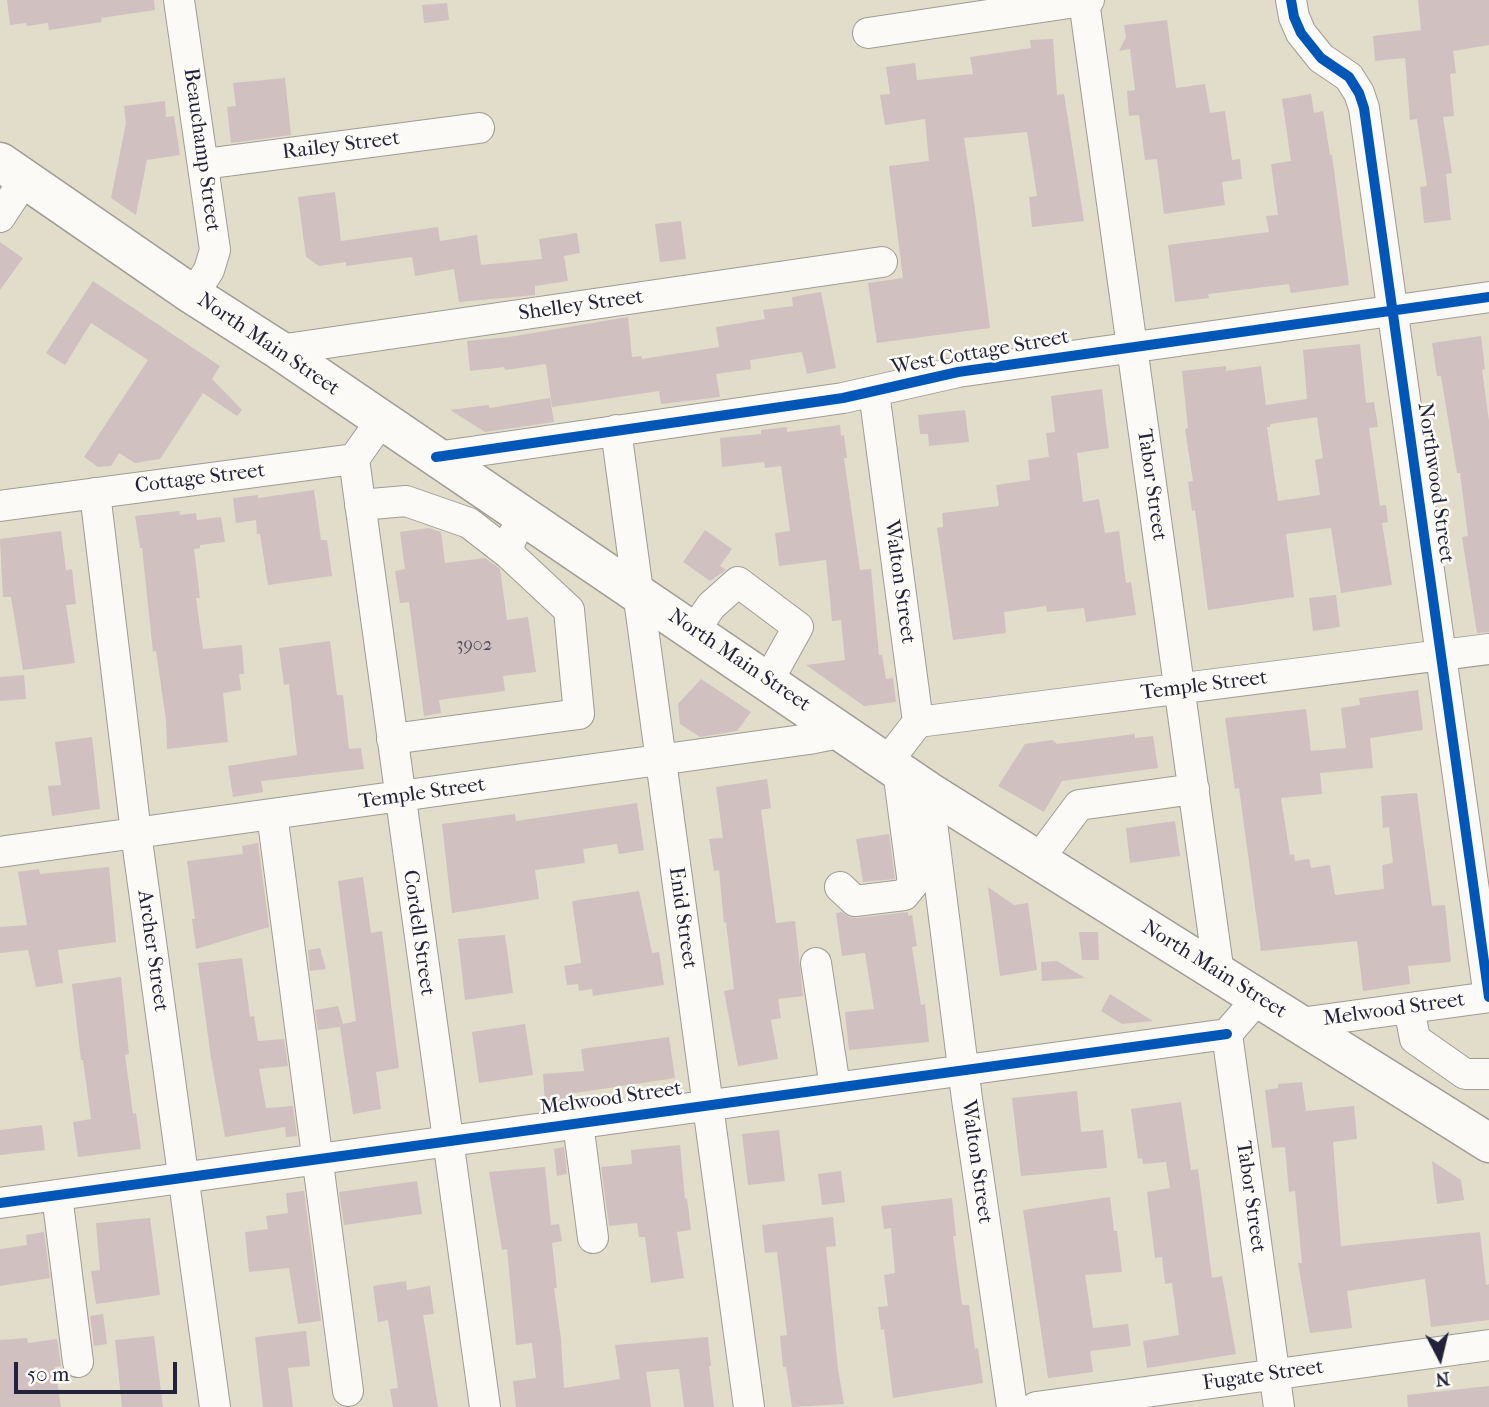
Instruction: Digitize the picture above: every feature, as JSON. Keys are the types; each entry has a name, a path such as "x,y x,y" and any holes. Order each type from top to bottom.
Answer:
{"main road":[{"name":"North Main Street","path":"13,170 193,295 279,349 381,421 904,774 1489,1143"}],"street":[{"name":"Beauchamp Street","path":"179,0 215,250 209,270 193,295"},
{"name":"Tabor Street","path":"1081,0 1219,974"},
{"path":"869,33 1089,0"},
{"name":"Northwood Street","path":"1291,0 1294,18 1301,33 1321,58 1349,77 1364,108 1489,997"},
{"name":"Railey Street","path":"204,164 479,128"},
{"path":"0,217 13,170"},
{"name":"Shelley Street","path":"279,349 882,262"},
{"name":"West Cottage Street","path":"436,457 874,392 958,372 1489,297"},
{"name":"Walton Street","path":"874,392 918,722"},
{"path":"354,459 381,421"},
{"name":"Enid Street","path":"616,430 749,1407"},
{"name":"Cottage Street","path":"0,506 354,459"},
{"name":"Cordell Street","path":"354,459 485,1407"},
{"name":"Archer Street","path":"95,493 136,833 215,1407"},
{"path":"360,505 406,501 469,523 509,554 569,610 579,714 392,739"},
{"path":"509,554 510,541 524,516"},
{"path":"694,631 711,606 738,582 798,627 768,681"},
{"name":"Temple Street","path":"918,722 1489,649"},
{"path":"840,887 855,901 904,895 913,884 904,774 918,722"},
{"name":"Temple Street","path":"0,852 844,732"},
{"name":"Walton Street","path":"904,774 963,1069 1012,1407"},
{"path":"1038,860 1079,804 1194,789"},
{"path":"272,814 348,1391"},
{"path":"816,963 835,1087"},
{"name":"Melwood Street","path":"1300,1023 1489,997"},
{"path":"1227,1034 1258,998"},
{"path":"1409,1008 1415,1039 1465,1074 1489,1074"},
{"name":"Tabor Street","path":"1227,1034 1279,1407"},
{"name":"Melwood Street","path":"0,1203 1227,1034"},
{"path":"578,1123 593,1238"},
{"path":"57,1195 78,1362"},
{"name":"Fugate Street","path":"1036,1407 1489,1345"}],"building":[{"path":"7,0 154,0 155,10 101,18 102,22 49,30 48,23 10,25"},
{"path":"1418,0 1489,0 1489,45 1453,51 1456,73 1450,74 1454,116 1443,117 1452,173 1446,174 1451,220 1424,223 1420,187 1427,186 1417,119 1410,120 1405,58 1375,61 1373,36 1421,30"},
{"path":"447,3 449,20 424,23 422,5"},
{"path":"1167,20 1176,88 1205,84 1210,113 1225,111 1232,160 1240,159 1242,179 1222,182 1225,205 1164,214 1157,159 1145,160 1139,115 1129,116 1127,91 1135,90 1130,49 1119,51 1126,37 1124,25"},
{"path":"1053,39 1057,95 1064,94 1084,221 1032,227 1029,197 1037,196 1027,132 964,138 990,328 877,343 868,283 903,278 889,166 929,161 925,119 885,125 880,95 890,94 886,67 915,63 917,80 973,74 970,57 1031,48 1030,40"},
{"path":"285,78 291,135 231,143 227,107 236,106 233,83"},
{"path":"1311,94 1314,113 1323,111 1332,155 1349,285 1291,293 1289,284 1208,294 1209,298 1175,302 1168,245 1269,232 1266,216 1278,215 1271,164 1291,161 1282,99"},
{"path":"165,101 166,117 174,116 180,155 147,160 136,215 111,198 126,123 124,106"},
{"path":"335,192 341,241 438,227 440,241 477,235 481,265 542,259 539,239 577,233 580,253 564,256 568,281 535,286 535,295 459,302 454,269 415,276 412,257 346,266 346,262 319,266 306,257 298,197"},
{"path":"681,221 686,259 660,262 655,224"},
{"path":"0,242 23,258 0,290"},
{"path":"93,281 220,366 212,379 242,410 237,416 203,393 160,459 135,463 119,453 111,466 98,467 84,457 148,360 91,323 65,365 46,353"},
{"path":"821,292 836,368 807,374 802,352 750,360 751,369 716,374 720,397 661,404 659,391 552,407 546,364 505,370 504,367 470,371 467,341 509,337 628,317 632,357 641,356 642,359 719,347 716,327 765,319 763,310 793,306 792,297"},
{"path":"1481,336 1485,369 1482,370 1489,421 1489,632 1477,633 1462,537 1468,536 1460,473 1457,473 1441,376 1437,376 1432,343"},
{"path":"1360,344 1366,403 1374,402 1378,427 1369,428 1380,506 1386,505 1388,522 1382,523 1392,585 1341,593 1331,528 1286,534 1294,597 1208,610 1195,510 1192,511 1188,482 1193,481 1185,429 1188,428 1182,371 1226,366 1226,371 1261,366 1266,405 1307,399 1303,350","holes":["1317,417 1323,458 1315,460 1320,495 1278,501 1267,427 1270,427 1270,424"]},
{"path":"1102,389 1109,448 1077,453 1083,502 1099,499 1105,533 1119,531 1126,583 1131,582 1136,615 1086,622 1084,608 1047,612 1046,606 1004,612 1006,633 953,640 937,528 943,527 942,513 999,506 996,485 1030,480 1028,460 1049,457 1046,433 1055,432 1051,396"},
{"path":"550,398 554,422 485,432 450,410 488,405 490,408"},
{"path":"965,410 969,442 929,446 928,434 920,434 918,415"},
{"path":"840,425 841,436 844,435 847,458 844,458 860,570 871,569 879,655 882,655 886,679 893,678 896,702 864,706 806,665 845,660 841,620 832,621 826,560 779,566 775,533 790,531 781,466 765,468 764,462 722,467 720,438 761,434 761,430 787,427 787,432"},
{"path":"314,490 321,540 327,540 332,576 268,585 256,520 236,523 233,498 258,495 258,498"},
{"path":"179,511 180,515 196,513 197,520 221,517 225,542 200,545 200,548 194,549 200,598 196,598 203,649 242,645 244,674 239,674 241,690 223,693 228,742 167,749 166,720 156,651 153,652 142,548 135,516"},
{"path":"429,528 441,532 445,563 485,558 500,569 507,620 528,617 536,672 503,676 505,691 439,700 441,713 424,716 409,602 400,603 395,571 405,569 400,532"},
{"path":"705,530 732,549 720,566 726,570 710,581 683,562"},
{"path":"61,531 66,570 72,569 76,604 66,605 75,663 23,670 11,597 3,597 0,539"},
{"path":"1336,595 1340,627 1313,631 1309,598"},
{"path":"330,641 337,695 343,695 349,749 361,748 364,769 261,781 263,792 233,797 228,766 297,755 289,684 284,685 279,648"},
{"path":"24,675 26,699 0,701 0,677"},
{"path":"701,679 751,712 737,731 700,737 680,724 678,704"},
{"path":"1418,690 1423,730 1370,738 1373,768 1320,773 1322,794 1281,798 1290,855 1294,854 1295,861 1309,859 1311,868 1330,865 1335,895 1384,889 1382,865 1393,863 1389,827 1383,828 1381,796 1417,793 1432,906 1445,905 1451,962 1408,966 1410,984 1363,991 1357,941 1261,951 1239,788 1235,789 1225,718 1306,709 1311,751 1346,748 1341,708 1360,705 1359,698"},
{"path":"1135,734 1135,738 1153,736 1158,768 1062,781 1044,812 998,786 1025,744 1052,740 1057,744"},
{"path":"92,737 100,809 52,816 48,786 61,785 55,742"},
{"path":"767,779 771,808 761,810 776,923 795,921 803,996 778,999 781,1018 771,1020 778,1059 738,1066 724,991 734,989 726,922 724,923 719,870 714,871 709,839 723,838 716,787"},
{"path":"637,803 644,850 619,854 617,844 583,849 585,863 535,870 539,899 452,913 442,824 515,814 516,821"},
{"path":"1175,821 1180,856 1130,863 1126,828"},
{"path":"889,834 895,879 863,882 856,839"},
{"path":"258,843 269,927 196,949 187,861 243,854 242,846"},
{"path":"109,867 116,942 58,950 63,983 36,987 28,950 0,953 0,927 27,925 18,872 39,869 40,874"},
{"path":"363,877 371,933 382,931 399,1068 376,1072 381,1109 353,1114 340,1027 318,1030 315,1010 338,1006 343,1024 356,1021 338,881"},
{"path":"988,887 1014,905 1028,903 1037,970 1000,976"},
{"path":"639,891 652,953 659,952 664,985 593,996 592,989 579,991 578,984 567,985 564,966 581,963 572,901"},
{"path":"842,912 857,918 908,912 908,916 912,915 917,946 912,947 921,1005 925,1004 929,1042 849,1050 845,1012 874,1009 865,953 842,956 836,913"},
{"path":"1079,932 1098,932 1099,960 1082,960"},
{"path":"505,935 513,993 465,1000 458,939"},
{"path":"320,948 326,969 310,971 308,950"},
{"path":"242,958 250,1017 254,1016 258,1041 284,1039 288,1066 259,1069 266,1108 293,1106 297,1136 286,1137 285,1127 225,1137 198,963"},
{"path":"1057,961 1085,978 1042,981 1041,962"},
{"path":"121,977 129,1054 125,1055 141,1149 78,1157 73,1122 91,1119 72,984"},
{"path":"1110,994 1153,1021 1122,1024 1101,1011"},
{"path":"525,1024 533,1075 479,1083 472,1032"},
{"path":"669,1037 675,1078 568,1094 569,1100 545,1103 543,1074 584,1071 581,1049"},
{"path":"1302,1082 1306,1111 1354,1106 1357,1139 1333,1142 1341,1246 1480,1232 1486,1285 1489,1284 1489,1320 1431,1327 1425,1279 1347,1291 1352,1328 1310,1333 1298,1263 1302,1263 1295,1191 1289,1192 1285,1147 1272,1148 1265,1090 1278,1088 1278,1084"},
{"path":"1077,1091 1081,1132 1103,1130 1107,1168 1021,1176 1012,1098"},
{"path":"1181,1102 1191,1170 1198,1169 1212,1278 1222,1276 1236,1354 1147,1368 1143,1341 1179,1335 1172,1283 1165,1284 1162,1257 1155,1258 1147,1192 1170,1188 1166,1162 1143,1164 1142,1158 1138,1159 1131,1109"},
{"path":"42,1125 45,1150 0,1155 0,1130"},
{"path":"779,1130 785,1181 748,1185 742,1134"},
{"path":"680,1145 691,1230 677,1232 684,1278 651,1283 645,1237 639,1237 637,1223 609,1226 601,1167 632,1164 631,1150"},
{"path":"564,1147 567,1174 557,1176 554,1149"},
{"path":"1432,1161 1461,1180 1464,1200 1437,1204"},
{"path":"545,1167 551,1225 559,1224 562,1241 552,1243 564,1388 620,1379 615,1345 708,1337 714,1407 684,1407 679,1369 646,1372 651,1407 516,1407 513,1381 536,1378 532,1343 516,1345 507,1249 502,1250 489,1172"},
{"path":"841,1171 845,1202 822,1205 818,1174"},
{"path":"417,1181 422,1214 344,1225 339,1192"},
{"path":"304,1191 321,1321 298,1324 289,1268 249,1272 245,1232 268,1229 266,1216 288,1213 286,1193"},
{"path":"1110,1197 1122,1272 1085,1275 1093,1328 1128,1324 1131,1346 1090,1351 1093,1372 1048,1378 1023,1210"},
{"path":"952,1198 956,1236 953,1236 962,1305 969,1305 983,1383 893,1398 884,1329 881,1330 878,1307 888,1306 884,1275 895,1273 891,1228 884,1229 881,1206"},
{"path":"833,1217 836,1246 826,1247 844,1404 792,1407 786,1367 783,1367 780,1336 787,1335 777,1252 765,1253 762,1225"},
{"path":"150,1218 160,1295 96,1304 91,1271 100,1270 96,1223"},
{"path":"44,1232 50,1278 0,1286 0,1249 27,1245 26,1235"},
{"path":"406,1281 407,1290 430,1286 434,1314 423,1315 438,1407 393,1407 390,1389 398,1388 388,1320 378,1322 373,1286"},
{"path":"103,1314 107,1344 94,1346 90,1316"},
{"path":"306,1331 310,1366 288,1368 293,1407 263,1407 255,1337"},
{"path":"154,1336 163,1407 122,1407 115,1340"},
{"path":"27,1338 28,1343 57,1339 61,1366 55,1367 61,1407 0,1407 0,1340"},
{"path":"1489,1386 1489,1407 1408,1407 1407,1395"}],"cycle path":[{"path":"1291,0 1301,33 1321,58 1349,77 1364,108 1489,997"},
{"path":"436,457 843,398 958,372 1489,297"},
{"path":"0,1203 1227,1034"}]}
